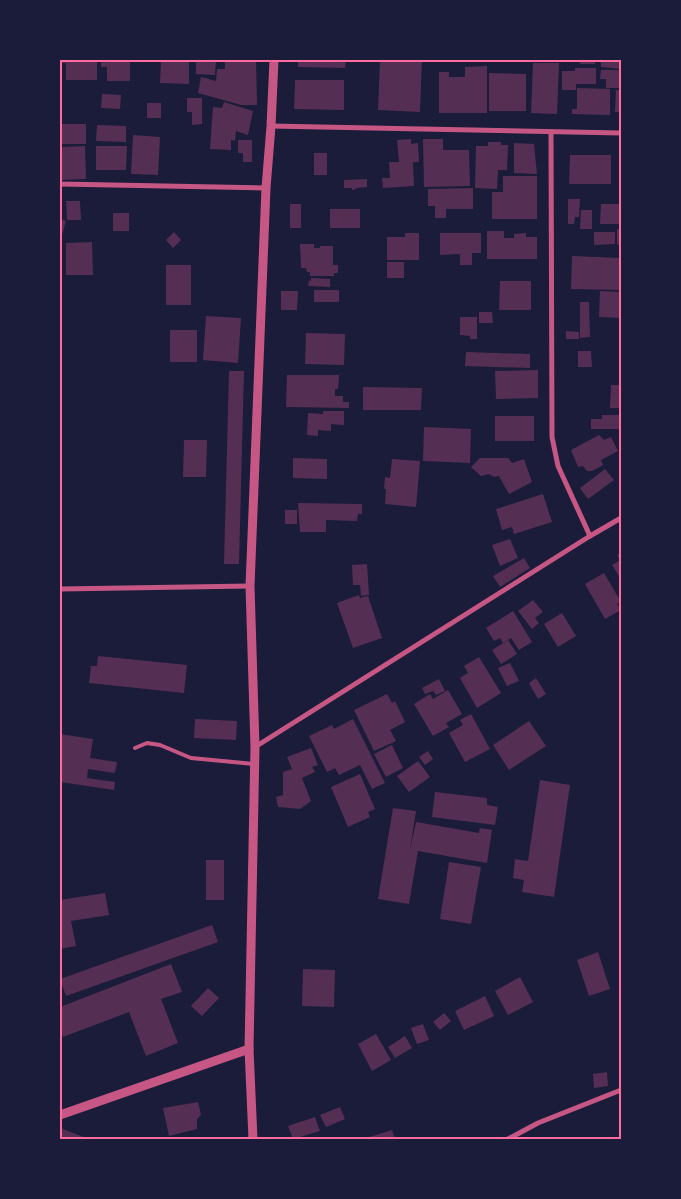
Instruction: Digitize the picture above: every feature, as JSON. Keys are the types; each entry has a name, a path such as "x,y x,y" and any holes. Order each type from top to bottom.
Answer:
{"street":[{"path":"253,1139 249,1049 255,747 250,586 266,188 274,60"},
{"path":"271,126 621,132"},
{"path":"552,132 552,437 558,466 590,536"},
{"path":"60,184 266,188"},
{"path":"255,747 621,518"},
{"path":"60,589 250,586"},
{"path":"60,1114 249,1049"},
{"path":"508,1139 538,1123 621,1090"}],"lane":[{"path":"135,748 147,743 160,745 191,758 254,764"}],"building":[{"path":"60,60 97,60 97,80 66,80 66,63 60,63"},
{"path":"101,60 130,60 130,81 107,81 107,67 101,67"},
{"path":"161,60 189,60 189,84 160,83"},
{"path":"196,60 216,60 215,75 196,74"},
{"path":"225,60 256,60 257,105 241,105 198,93 201,77 216,81 217,69 225,69"},
{"path":"298,60 346,60 345,68 298,67"},
{"path":"380,60 422,60 420,112 378,110"},
{"path":"580,60 595,60 595,64 580,64"},
{"path":"601,60 621,60 621,69 601,67"},
{"path":"533,63 559,63 557,114 531,113"},
{"path":"487,66 487,113 439,113 439,72 449,72 449,77 465,77 465,67"},
{"path":"575,68 596,68 596,84 576,84 576,90 562,90 562,71 575,71"},
{"path":"601,70 621,70 621,88 606,88 606,79 600,79"},
{"path":"489,73 526,74 526,111 489,111"},
{"path":"295,80 344,80 344,110 294,109"},
{"path":"577,88 610,89 610,115 572,114 572,109 577,109"},
{"path":"616,90 621,90 621,112 615,112"},
{"path":"102,94 121,95 120,109 101,108"},
{"path":"187,98 202,98 202,124 192,125 192,112 187,112"},
{"path":"224,102 253,111 248,135 236,131 235,141 231,140 231,150 210,149 213,107 222,108"},
{"path":"147,103 161,103 161,118 147,118"},
{"path":"60,124 86,124 86,144 60,144"},
{"path":"97,125 126,126 126,142 96,141"},
{"path":"133,135 160,137 158,175 131,174"},
{"path":"411,139 411,144 418,143 419,162 413,162 414,186 383,188 382,178 390,178 389,162 399,162 397,140"},
{"path":"423,139 443,139 443,150 469,150 470,186 424,187"},
{"path":"238,140 252,140 252,162 243,162 243,153 238,153"},
{"path":"488,142 501,142 501,145 508,145 507,170 498,170 497,189 475,188 476,146 488,146"},
{"path":"514,143 534,144 537,174 514,173"},
{"path":"85,146 86,179 62,180 61,147"},
{"path":"96,146 127,146 126,170 96,170"},
{"path":"314,153 327,153 327,175 314,175"},
{"path":"570,155 611,155 611,184 569,184"},
{"path":"503,176 537,176 537,219 492,219 492,192 503,192"},
{"path":"367,179 367,187 352,190 352,188 344,188 344,180"},
{"path":"473,188 473,209 446,209 446,218 435,218 435,206 428,206 428,189"},
{"path":"568,199 580,199 579,217 575,217 574,224 568,224"},
{"path":"66,201 80,201 81,220 67,220"},
{"path":"290,204 301,204 301,228 290,228"},
{"path":"601,204 621,204 621,224 600,224"},
{"path":"330,209 360,209 360,228 330,228"},
{"path":"581,210 592,210 592,229 580,229"},
{"path":"113,213 129,213 129,231 113,231"},
{"path":"60,219 66,221 62,235 60,235"},
{"path":"617,229 621,229 621,244 617,245"},
{"path":"487,231 504,231 504,238 514,238 514,234 526,233 526,237 537,237 537,259 487,259"},
{"path":"174,232 181,240 173,248 166,240"},
{"path":"594,232 615,232 615,244 594,245"},
{"path":"405,233 419,233 419,260 387,260 387,237 405,237"},
{"path":"440,233 481,233 481,253 472,253 472,265 460,265 460,254 440,255"},
{"path":"92,242 93,275 66,275 66,243"},
{"path":"300,244 314,244 314,248 333,246 333,265 338,265 338,273 334,273 334,276 310,276 310,272 307,272 306,268 301,268"},
{"path":"572,256 621,258 621,290 571,289"},
{"path":"387,262 404,262 404,278 387,278"},
{"path":"166,265 191,265 191,305 166,305"},
{"path":"311,278 330,279 330,287 308,286"},
{"path":"500,281 531,281 531,310 499,310"},
{"path":"314,290 339,290 339,302 314,302"},
{"path":"281,291 298,291 297,310 281,310"},
{"path":"600,291 621,292 621,318 599,317"},
{"path":"580,302 589,302 590,337 580,338"},
{"path":"479,312 492,312 493,323 479,323"},
{"path":"206,316 241,318 238,363 203,360"},
{"path":"460,317 477,317 477,339 470,339 470,336 460,335"},
{"path":"170,330 197,330 197,362 170,362"},
{"path":"566,331 579,332 579,339 566,339"},
{"path":"306,333 345,334 344,365 305,364"},
{"path":"578,351 591,351 592,367 578,367"},
{"path":"466,352 530,354 530,368 465,366"},
{"path":"538,370 538,398 496,399 495,371"},
{"path":"229,371 244,371 239,564 224,564"},
{"path":"287,375 339,375 338,389 335,389 335,396 343,396 343,402 349,402 349,408 286,407"},
{"path":"611,385 621,385 621,408 610,408"},
{"path":"363,387 422,388 421,410 363,410"},
{"path":"323,411 344,411 344,425 331,424 331,431 318,430 318,436 307,435 308,413 323,414"},
{"path":"602,415 621,415 621,429 591,429 591,419 602,419"},
{"path":"495,416 534,416 534,441 495,441"},
{"path":"424,427 471,429 470,463 423,461"},
{"path":"599,435 604,440 611,437 618,451 601,460 603,465 592,471 587,471 583,466 578,467 571,450"},
{"path":"184,440 207,440 206,477 183,477"},
{"path":"293,458 327,459 327,479 293,478"},
{"path":"480,458 508,458 512,463 524,459 532,482 509,494 499,476 494,477 489,474 481,476 471,467"},
{"path":"392,459 420,461 416,507 385,504 385,477 390,478"},
{"path":"605,469 614,480 588,499 580,488"},
{"path":"543,494 552,522 514,534 512,527 502,530 496,509"},
{"path":"298,503 362,504 362,514 358,514 357,521 326,520 326,532 300,532"},
{"path":"285,510 297,510 297,524 285,524"},
{"path":"510,539 518,558 500,566 492,545"},
{"path":"621,553 621,579 612,565 620,560 617,555"},
{"path":"524,558 530,568 500,587 493,576"},
{"path":"367,564 369,595 361,596 360,585 353,585 352,565"},
{"path":"604,573 621,602 617,604 621,610 605,619 585,584"},
{"path":"359,595 360,598 368,596 382,638 353,648 337,603"},
{"path":"533,600 543,612 535,618 539,623 532,629 518,611"},
{"path":"513,611 532,642 519,650 511,638 503,643 500,638 494,641 486,628"},
{"path":"562,613 576,636 558,647 544,624"},
{"path":"508,640 517,654 501,664 492,650"},
{"path":"98,656 187,665 184,693 89,683 91,666 97,666"},
{"path":"479,657 501,693 477,708 460,678 468,673 464,666"},
{"path":"510,663 519,681 507,686 498,668"},
{"path":"536,678 546,694 538,699 529,683"},
{"path":"439,679 445,691 436,695 433,691 425,694 422,688"},
{"path":"448,690 462,714 446,723 449,727 433,736 414,704 430,694 433,699"},
{"path":"387,694 392,703 395,701 405,722 390,730 396,741 374,751 354,710"},
{"path":"471,714 490,749 465,762 449,733 463,725 460,720"},
{"path":"195,719 237,721 236,740 194,738"},
{"path":"353,719 385,783 372,789 360,765 339,775 335,768 327,772 309,736 332,725 334,729"},
{"path":"529,721 546,746 509,770 493,745"},
{"path":"60,734 93,739 90,758 117,762 115,773 88,769 87,778 115,782 114,790 60,782"},
{"path":"392,745 403,768 386,777 374,754"},
{"path":"311,748 318,765 312,767 315,772 302,778 311,801 300,809 278,807 276,797 283,795 283,772 292,769 287,757"},
{"path":"428,751 433,759 425,765 419,757"},
{"path":"418,761 430,777 409,792 397,776"},
{"path":"360,774 375,809 368,812 370,817 348,827 331,787"},
{"path":"540,780 570,785 554,897 522,892 524,880 513,878 515,859 528,861"},
{"path":"435,792 487,798 487,805 498,807 495,825 432,817"},
{"path":"393,808 416,811 410,850 416,822 479,833 480,828 492,830 487,863 418,851 409,904 378,899"},
{"path":"206,860 224,860 224,900 206,900"},
{"path":"449,862 481,867 471,924 440,919"},
{"path":"105,893 109,915 71,921 76,946 60,949 60,900"},
{"path":"212,925 218,942 66,996 60,979"},
{"path":"598,952 610,989 589,996 577,960"},
{"path":"171,964 182,992 161,999 178,1043 146,1056 129,1012 63,1037 60,1029 60,1007"},
{"path":"303,969 335,970 334,1007 302,1006"},
{"path":"520,977 533,1002 508,1015 495,991"},
{"path":"208,988 219,998 202,1016 191,1006"},
{"path":"485,996 494,1016 464,1030 455,1011"},
{"path":"444,1013 451,1021 440,1030 433,1022"},
{"path":"423,1024 429,1040 417,1044 411,1028"},
{"path":"376,1034 391,1060 372,1071 358,1044"},
{"path":"405,1036 412,1048 395,1058 388,1047"},
{"path":"607,1072 608,1086 594,1088 593,1074"},
{"path":"198,1102 201,1115 197,1119 197,1129 169,1136 163,1108"},
{"path":"340,1107 345,1119 326,1127 320,1115"},
{"path":"315,1117 320,1131 293,1139 288,1126"},
{"path":"60,1128 89,1139 60,1139"},
{"path":"392,1130 395,1139 363,1139"}]}
